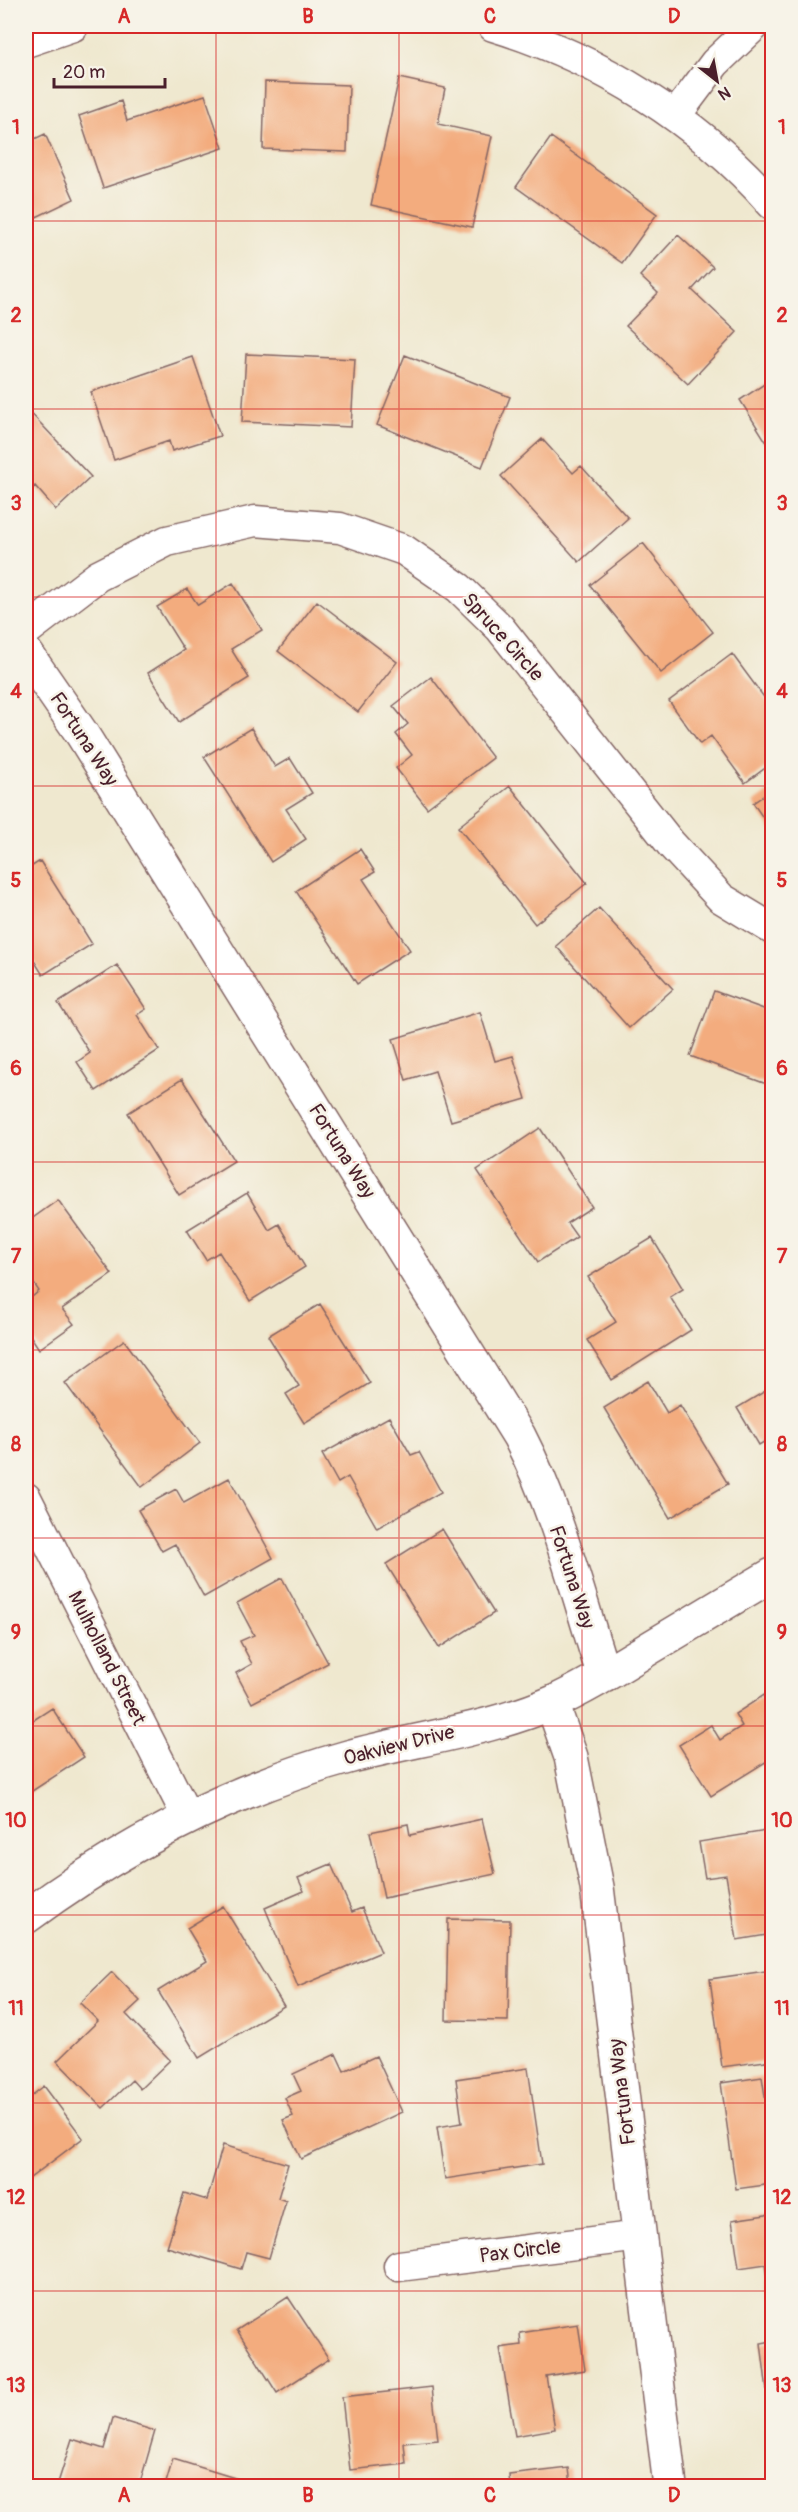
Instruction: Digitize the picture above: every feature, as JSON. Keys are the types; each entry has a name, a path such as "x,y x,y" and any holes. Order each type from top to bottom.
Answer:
{"street":[{"path":"26,42 73,26"},
{"path":"492,26 556,50 606,73 676,115 727,158 772,204"},
{"path":"676,115 715,63 754,26"},
{"name":"Spruce Circle","path":"26,631 98,576 167,541 255,520 340,528 404,550 459,588 500,628 671,844 721,898 772,929"},
{"name":"Fortuna Way","path":"26,653 82,734 519,1436 546,1496 604,1676"},
{"name":"Mulholland Street","path":"26,1498 188,1818"},
{"name":"Oakview Drive","path":"26,1917 92,1871 188,1818 255,1789 337,1761 497,1721 552,1703 604,1676 772,1575"},
{"name":"Fortuna Way","path":"552,1703 571,1757 597,1887 670,2487"},
{"name":"Pax Circle","path":"399,2266 640,2236"}],"building":[{"path":"399,78 445,88 438,124 492,136 472,227 371,205"},
{"path":"265,82 349,85 347,152 263,149"},
{"path":"205,95 223,148 103,188 79,116 121,101 127,121"},
{"path":"45,134 74,199 26,222 26,143"},
{"path":"551,137 657,214 622,263 516,187"},
{"path":"678,235 713,267 692,290 737,332 688,384 626,326 658,293 640,276"},
{"path":"246,354 355,359 351,427 242,422"},
{"path":"405,355 510,397 482,467 377,425"},
{"path":"193,357 220,436 172,451 169,441 114,460 91,392"},
{"path":"772,379 772,451 740,400"},
{"path":"26,408 91,477 56,510 35,486 26,496"},
{"path":"542,439 573,473 581,466 628,518 579,562 501,476"},
{"path":"643,543 713,632 661,673 590,585"},
{"path":"233,583 262,630 231,649 249,678 179,722 148,673 184,650 157,607 187,589 198,605"},
{"path":"317,601 397,662 358,712 278,651"},
{"path":"732,654 772,708 772,763 745,783 711,736 700,744 669,701"},
{"path":"431,677 493,758 427,808 396,768 412,755 396,734 408,724 393,706"},
{"path":"251,728 275,767 290,758 312,793 286,809 306,839 271,862 204,757"},
{"path":"510,786 587,883 535,924 458,827"},
{"path":"772,790 772,831 753,803"},
{"path":"360,849 375,872 363,879 410,950 357,984 296,891"},
{"path":"40,861 92,944 43,975 26,948 26,870"},
{"path":"599,908 673,989 629,1028 556,946"},
{"path":"117,965 146,1009 137,1015 159,1050 96,1091 77,1062 90,1053 58,1003"},
{"path":"714,991 772,1012 772,1086 690,1056"},
{"path":"480,1012 495,1061 513,1056 526,1099 451,1121 435,1071 406,1080 393,1039"},
{"path":"182,1079 234,1161 179,1195 128,1113"},
{"path":"540,1128 592,1207 567,1223 577,1237 538,1262 477,1170"},
{"path":"26,1185 31,1194 26,1198"},
{"path":"247,1193 269,1230 279,1224 305,1267 250,1301 219,1252 206,1260 187,1230"},
{"path":"58,1200 112,1274 62,1309 74,1324 39,1349 26,1329 26,1302 39,1291 26,1272 26,1223"},
{"path":"652,1238 683,1289 670,1297 691,1330 612,1380 587,1340 616,1322 588,1277"},
{"path":"320,1304 370,1383 304,1423 286,1394 299,1386 268,1336"},
{"path":"124,1340 200,1443 142,1487 65,1383"},
{"path":"648,1381 667,1413 680,1405 728,1484 670,1518 604,1408"},
{"path":"772,1387 772,1437 759,1445 737,1408"},
{"path":"389,1417 411,1455 419,1452 441,1492 377,1528 348,1477 338,1483 322,1454"},
{"path":"229,1478 273,1558 204,1597 175,1544 162,1551 138,1510 176,1489 184,1503"},
{"path":"442,1529 494,1613 439,1648 386,1564"},
{"path":"282,1578 328,1663 252,1703 236,1673 252,1664 240,1641 254,1635 237,1603"},
{"path":"772,1690 772,1758 711,1796 679,1745 711,1725 720,1740 742,1726 735,1714"},
{"path":"52,1708 84,1757 26,1795 26,1725"},
{"path":"482,1819 495,1874 384,1898 370,1832 408,1824 410,1835"},
{"path":"772,1830 772,1934 737,1940 726,1875 705,1878 699,1842"},
{"path":"331,1864 352,1912 362,1908 381,1952 298,1987 265,1908 304,1891 298,1878"},
{"path":"223,1906 284,2006 199,2058 158,1991 207,1961 187,1928"},
{"path":"448,1919 510,1920 508,2021 446,2020"},
{"path":"772,1970 772,2060 722,2067 710,1979"},
{"path":"112,1972 140,2001 126,2014 170,2060 140,2089 132,2080 103,2108 57,2061 98,2021 80,2003"},
{"path":"336,2054 344,2071 376,2056 402,2112 301,2159 283,2120 293,2116 285,2098 301,2091 293,2074"},
{"path":"528,2068 542,2164 445,2179 437,2127 462,2123 456,2079"},
{"path":"762,2077 767,2109 772,2109 772,2184 736,2189 721,2083"},
{"path":"44,2086 83,2138 26,2181 26,2100"},
{"path":"223,2145 288,2164 278,2198 286,2201 269,2258 246,2252 241,2269 167,2247 184,2193 207,2200"},
{"path":"772,2214 771,2297 766,2264 739,2268 732,2220"},
{"path":"288,2297 329,2359 277,2393 237,2330"},
{"path":"578,2324 585,2370 546,2376 555,2429 515,2436 500,2348 521,2345 520,2333"},
{"path":"772,2341 772,2423 771,2423 761,2343"},
{"path":"432,2387 438,2440 404,2443 406,2464 350,2470 342,2397"},
{"path":"113,2418 155,2431 139,2486 57,2486 72,2439 104,2449"},
{"path":"173,2459 261,2486 165,2486"},
{"path":"569,2468 571,2486 510,2486 509,2475"}]}
